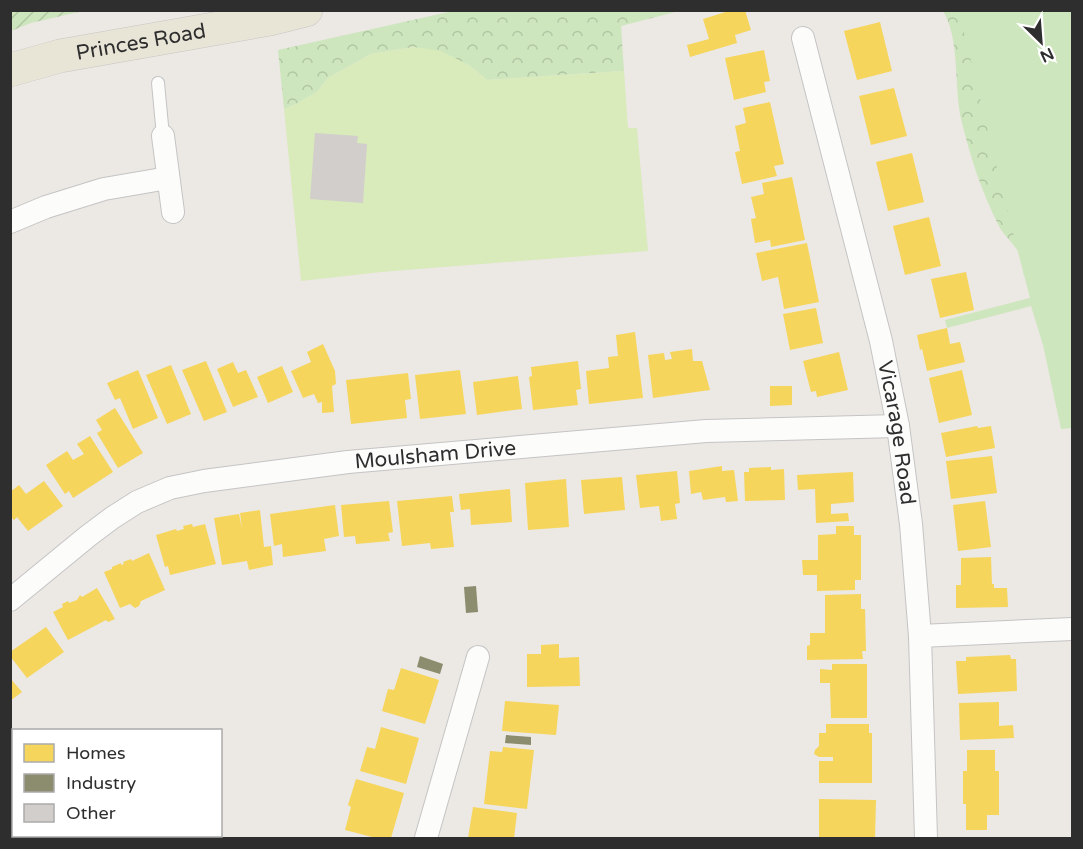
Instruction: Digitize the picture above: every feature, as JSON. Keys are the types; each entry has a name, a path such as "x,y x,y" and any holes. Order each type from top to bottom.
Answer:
{"main road":[{"name":"Princes Road","path":"10,70 60,56 270,19 306,10"}],"street":[{"name":"Vicarage Road","path":"802,38 881,340 898,426 911,524 920,636 926,838"},
{"path":"163,136 172,212"},
{"path":"10,222 46,207 104,189 168,178"},
{"name":"Moulsham Drive","path":"10,600 88,536 137,502 170,488 204,481 348,462 706,431 898,426"},
{"path":"920,636 1072,629"},
{"path":"426,838 478,657"}],"lane":[{"path":"158,83 163,136"}],"green space":[{"path":"11,10 83,11 31,23 11,31"},
{"path":"453,11 679,11 621,26 624,71 487,80 469,65 414,47 371,54 328,78 317,92 284,109 278,50"},
{"path":"943,11 1064,11 1024,276 1019,254 1002,231 994,215 973,161 961,119 952,35"},
{"path":"959,11 1072,11 1072,428 1061,429 1043,345 1031,306 947,328 945,320 1030,298"},
{"path":"414,47 441,51 469,65 487,80 624,71 628,128 637,128 648,251 381,272 301,281 284,109 317,92 328,78 371,54"}],"building: Homes":[{"path":"732,10 745,10 751,30 735,35 737,43 690,57 687,45 709,39 703,19"},
{"path":"880,22 892,71 857,80 844,31"},
{"path":"764,50 770,81 764,82 766,92 734,100 725,58"},
{"path":"894,88 907,136 871,145 859,96"},
{"path":"770,102 784,164 774,166 777,176 742,184 735,152 740,151 735,126 746,123 743,108"},
{"path":"912,153 924,202 888,211 876,162"},
{"path":"792,177 805,240 771,247 770,240 755,243 751,219 756,218 751,197 764,194 762,183"},
{"path":"929,217 941,266 905,275 893,226"},
{"path":"807,243 819,302 784,309 778,277 762,281 756,253"},
{"path":"966,272 974,310 940,318 931,279"},
{"path":"816,308 823,343 790,350 783,314"},
{"path":"947,328 950,344 960,342 965,362 927,371 917,335"},
{"path":"635,332 643,398 589,404 586,371 609,368 608,357 618,356 616,335"},
{"path":"323,344 335,371 336,384 332,386 334,412 322,413 322,402 318,403 314,394 303,398 291,371 311,362 307,352"},
{"path":"692,349 693,361 702,361 710,390 653,398 648,355 664,353 665,360 672,359 670,352"},
{"path":"839,352 848,390 817,397 816,391 811,392 803,361"},
{"path":"206,361 227,412 204,421 182,370"},
{"path":"578,361 581,389 576,390 578,405 533,410 529,377 532,376 531,367"},
{"path":"233,362 238,373 246,370 258,397 233,407 217,369"},
{"path":"171,365 191,414 167,424 146,375"},
{"path":"282,366 293,392 268,403 257,377"},
{"path":"138,370 158,418 133,429 120,398 115,400 107,383"},
{"path":"460,370 466,414 420,419 415,375"},
{"path":"962,370 972,415 939,423 929,378"},
{"path":"408,373 411,399 405,400 407,418 351,424 346,380"},
{"path":"518,376 522,409 477,415 473,382"},
{"path":"770,386 792,386 792,405 770,406"},
{"path":"115,408 143,453 118,468 97,433 102,430 96,420"},
{"path":"977,426 978,428 991,426 995,448 946,457 941,433"},
{"path":"90,436 113,472 73,498 69,491 65,494 46,465 67,451 73,460 84,454 77,444"},
{"path":"992,456 997,493 951,499 946,461"},
{"path":"722,466 722,471 734,470 738,501 726,502 725,497 703,500 701,492 691,494 689,471"},
{"path":"771,467 771,470 784,469 785,500 745,501 744,472 749,472 749,468"},
{"path":"677,471 680,503 675,504 677,519 661,521 659,506 640,508 636,475"},
{"path":"853,472 854,502 831,504 831,514 848,513 849,521 816,523 815,489 798,490 797,475"},
{"path":"622,477 625,510 584,514 581,480"},
{"path":"566,479 569,527 528,530 525,483"},
{"path":"44,481 63,506 28,531 17,517 14,520 10,516 10,492 19,485 26,494"},
{"path":"510,489 512,522 471,525 470,509 461,510 459,494"},
{"path":"452,496 454,512 450,512 454,547 431,549 430,543 402,546 397,501"},
{"path":"389,501 393,532 388,533 390,541 356,544 355,536 344,537 341,505"},
{"path":"985,501 991,547 958,551 953,505"},
{"path":"335,505 339,536 324,539 326,551 283,557 282,544 274,546 270,514"},
{"path":"260,510 264,547 271,546 273,565 249,570 247,561 222,565 214,518 239,514 242,529 240,513"},
{"path":"192,524 193,527 205,524 216,564 170,575 168,566 165,567 156,535 184,529 183,526"},
{"path":"836,526 854,526 854,535 861,535 861,580 855,580 855,590 817,591 817,575 803,575 802,560 818,560 818,535 836,534"},
{"path":"149,553 165,590 141,601 135,608 130,604 120,608 104,572 121,563 121,565 124,564 123,562 131,559 132,561"},
{"path":"991,557 992,584 994,588 1007,588 1008,607 956,608 956,585 961,585 961,558"},
{"path":"97,588 115,619 108,622 106,620 68,640 53,612 63,607 62,604 77,600 80,595 82,597"},
{"path":"861,594 861,609 865,609 866,651 862,651 863,659 807,660 810,633 825,633 825,595"},
{"path":"46,627 64,652 27,678 10,656 10,652"},
{"path":"559,644 559,658 579,657 580,686 527,687 527,654 541,654 541,645"},
{"path":"1010,655 1011,659 1016,659 1017,691 958,694 956,661 966,661 966,657"},
{"path":"832,664 867,664 867,718 831,718 830,683 820,683 820,669 832,670"},
{"path":"401,668 439,680 425,724 382,711 388,689 394,690"},
{"path":"10,678 22,692 10,701"},
{"path":"505,701 559,705 556,735 502,731"},
{"path":"999,702 999,726 1013,725 1014,738 960,740 959,703"},
{"path":"826,724 869,724 869,733 872,733 872,783 819,783 819,761 833,761 833,757 819,757 814,754 819,746 819,733 826,733"},
{"path":"381,727 419,738 406,784 360,771 367,747 375,749"},
{"path":"503,747 534,750 527,809 484,804 490,751 502,752"},
{"path":"967,750 995,750 995,771 999,771 999,815 987,815 987,830 966,830 963,771 967,771"},
{"path":"356,779 404,793 391,838 376,838 345,830 351,807 348,805"},
{"path":"819,799 876,800 875,838 819,838"},
{"path":"473,807 517,813 514,838 468,838"}],"building: Industry":[{"path":"476,586 478,612 466,613 464,587"},
{"path":"420,656 443,664 440,674 417,667"},
{"path":"506,735 531,737 531,745 505,743"}],"building: Other":[{"path":"315,133 358,136 357,143 367,144 363,203 310,199"}]}
